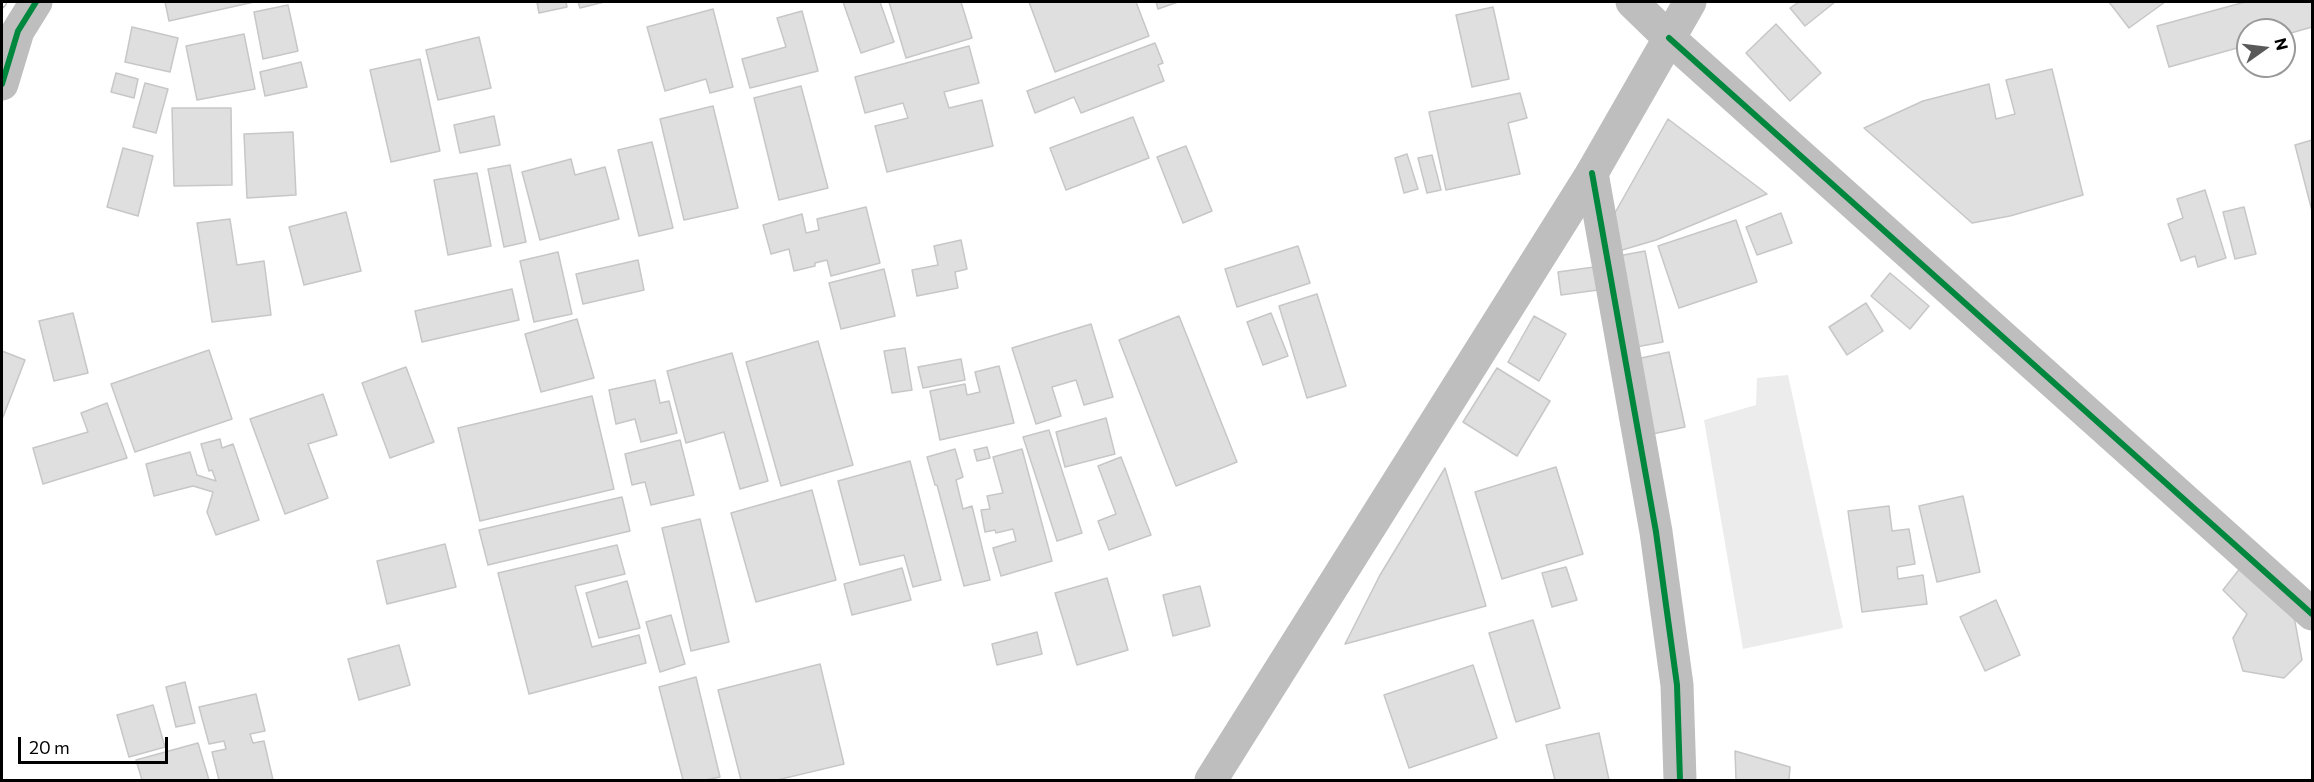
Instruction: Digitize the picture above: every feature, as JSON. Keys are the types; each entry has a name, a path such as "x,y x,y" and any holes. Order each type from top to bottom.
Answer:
{"street":[{"path":"2,84 18,31 36,2"},
{"path":"1632,2 1670,39 2313,614"},
{"path":"1211,780 1592,173 1690,2"},
{"path":"1592,173 1656,531 1677,685 1680,780"}],"shaded area":[{"path":"1788,375 1843,628 1743,649 1704,420 1756,405 1757,378"}],"building":[{"path":"165,2 254,2 169,21"},
{"path":"537,2 566,2 567,7 539,13"},
{"path":"578,2 604,2 580,8"},
{"path":"843,2 880,2 894,42 861,53"},
{"path":"889,2 961,2 972,38 906,58"},
{"path":"1029,2 1136,2 1149,36 1055,72"},
{"path":"1156,2 1178,2 1158,9"},
{"path":"1799,2 1835,2 1805,26 1790,8"},
{"path":"2109,2 2165,2 2129,28"},
{"path":"2245,2 2312,2 2312,27 2296,32 2296,18 2236,18 2236,48 2169,67 2157,26"},
{"path":"288,5 298,51 263,59 254,12"},
{"path":"1493,7 1509,79 1472,87 1456,15"},
{"path":"713,9 733,87 710,93 706,79 665,91 647,27"},
{"path":"802,11 818,71 750,88 742,59 786,47 777,18"},
{"path":"1776,24 1821,73 1790,101 1746,53"},
{"path":"132,27 178,38 170,72 125,62"},
{"path":"244,34 255,89 197,100 186,46"},
{"path":"479,37 491,88 438,100 426,50"},
{"path":"1155,43 1163,63 1158,65 1164,81 1081,113 1074,97 1035,113 1027,91"},
{"path":"969,46 979,83 944,92 949,108 982,100 993,146 887,172 875,126 908,118 903,103 865,113 855,77"},
{"path":"420,59 440,151 391,162 370,70"},
{"path":"301,62 307,87 265,96 260,72"},
{"path":"2052,69 2083,195 2010,216 1972,223 1864,128 1923,101 1989,84 1996,119 2015,114 2006,80"},
{"path":"116,73 138,79 134,98 111,92"},
{"path":"145,83 168,89 156,133 133,127"},
{"path":"801,86 828,188 779,200 754,98"},
{"path":"1520,93 1527,118 1508,123 1520,174 1446,190 1429,112"},
{"path":"713,106 738,208 684,220 660,119"},
{"path":"172,108 231,108 232,185 174,186"},
{"path":"494,116 500,145 460,153 454,125"},
{"path":"1133,117 1149,158 1066,190 1050,148"},
{"path":"1668,119 1767,194 1656,240 1612,253 1612,218"},
{"path":"293,132 296,195 247,198 244,134"},
{"path":"2312,140 2312,211 2295,145"},
{"path":"652,142 673,228 639,236 618,150"},
{"path":"1186,146 1212,211 1183,223 1157,157"},
{"path":"123,148 153,156 138,216 107,207"},
{"path":"1407,154 1418,189 1404,193 1395,158"},
{"path":"1432,155 1441,190 1427,193 1418,158"},
{"path":"571,159 575,175 605,167 619,219 540,240 522,172"},
{"path":"510,165 526,242 504,247 488,169"},
{"path":"477,173 491,246 448,255 434,180"},
{"path":"2205,190 2226,258 2198,267 2195,256 2181,261 2168,224 2183,218 2177,199"},
{"path":"866,207 880,263 831,276 827,260 815,263 815,266 794,271 789,249 771,254 763,225 802,214 806,233 819,230 817,219"},
{"path":"2244,207 2256,254 2235,259 2223,212"},
{"path":"346,212 361,271 304,285 289,227"},
{"path":"1781,213 1792,243 1757,255 1746,227"},
{"path":"230,219 237,265 264,261 271,315 212,322 197,223"},
{"path":"1736,220 1757,282 1679,308 1658,246"},
{"path":"961,240 967,269 955,272 958,288 917,296 912,270 938,265 934,246"},
{"path":"1298,246 1310,283 1237,307 1225,269"},
{"path":"1645,251 1663,342 1636,347 1618,256"},
{"path":"558,252 572,314 534,322 520,261"},
{"path":"638,260 644,290 583,304 576,274"},
{"path":"1594,267 1598,290 1561,295 1558,272"},
{"path":"884,269 895,316 841,329 829,283"},
{"path":"1890,273 1929,306 1910,329 1871,296"},
{"path":"512,289 519,320 422,342 415,311"},
{"path":"1317,294 1346,386 1307,398 1279,306"},
{"path":"1866,303 1883,331 1847,355 1829,327"},
{"path":"73,313 88,373 54,381 39,321"},
{"path":"1271,313 1288,356 1263,365 1247,322"},
{"path":"1179,316 1237,462 1176,486 1119,340"},
{"path":"1534,316 1566,334 1539,381 1508,362"},
{"path":"577,319 594,378 541,392 525,334"},
{"path":"1091,324 1113,397 1084,405 1076,380 1052,387 1061,416 1036,424 1012,348"},
{"path":"818,341 853,465 781,486 746,362"},
{"path":"905,348 912,390 892,393 884,351"},
{"path":"209,350 232,419 135,452 111,384"},
{"path":"2,351 25,360 3,417 2,416"},
{"path":"1669,352 1685,427 1648,435 1632,360"},
{"path":"732,353 768,481 740,489 724,432 686,443 667,371"},
{"path":"961,359 965,380 923,388 918,367"},
{"path":"999,366 1014,423 940,440 930,391 965,384 967,395 980,392 975,372"},
{"path":"406,367 434,442 390,458 362,383"},
{"path":"1497,368 1550,401 1517,456 1463,422"},
{"path":"655,380 660,403 669,401 677,433 641,442 635,419 616,424 609,390"},
{"path":"323,394 337,435 308,444 328,498 285,514 250,419"},
{"path":"592,396 614,489 480,521 458,428"},
{"path":"107,403 127,458 43,484 33,448 88,432 81,413"},
{"path":"1106,418 1115,454 1065,467 1056,432"},
{"path":"1049,430 1082,533 1057,541 1023,437"},
{"path":"220,439 222,448 233,444 259,520 216,535 207,512 213,492 193,486 154,496 146,464 190,452 197,475 216,481 212,470 209,471 201,444"},
{"path":"680,440 694,495 651,505 645,482 632,485 625,454"},
{"path":"987,447 990,458 977,461 974,450"},
{"path":"955,449 963,477 956,480 963,509 972,506 990,580 964,586 937,485 935,485 927,457"},
{"path":"1022,449 1052,561 1001,576 993,548 1016,541 1013,529 996,533 995,530 985,532 981,510 990,509 987,496 1003,493 993,457"},
{"path":"1121,457 1151,535 1109,550 1098,521 1116,514 1098,466"},
{"path":"910,461 941,580 913,587 904,555 860,565 838,481"},
{"path":"1556,467 1583,554 1502,579 1475,492"},
{"path":"1445,468 1486,606 1345,644 1380,575"},
{"path":"812,490 836,580 756,602 731,513"},
{"path":"1963,496 1980,572 1937,582 1919,506"},
{"path":"622,497 630,531 488,565 479,530"},
{"path":"1889,506 1892,531 1909,529 1915,564 1897,567 1898,579 1923,575 1927,604 1862,612 1848,511"},
{"path":"700,519 729,642 691,651 662,528"},
{"path":"445,544 456,587 387,604 377,561"},
{"path":"617,545 625,574 575,586 592,647 639,635 646,663 529,694 498,573"},
{"path":"2245,562 2293,611 2302,660 2284,678 2243,671 2233,638 2247,614 2223,590"},
{"path":"1566,567 1577,600 1552,607 1542,573"},
{"path":"902,568 911,600 852,615 844,584"},
{"path":"1107,578 1128,650 1077,665 1055,593"},
{"path":"627,581 640,628 599,638 586,593"},
{"path":"1200,586 1210,626 1173,636 1163,595"},
{"path":"1996,600 2020,655 1985,671 1960,617"},
{"path":"671,615 685,664 660,672 646,622"},
{"path":"1533,620 1560,708 1516,722 1489,633"},
{"path":"1037,632 1042,654 997,665 992,644"},
{"path":"399,645 410,685 359,700 348,659"},
{"path":"820,664 844,764 777,780 741,780 718,690"},
{"path":"1473,665 1497,738 1409,768 1384,695"},
{"path":"696,677 720,777 683,780 659,687"},
{"path":"185,682 195,723 176,727 166,687"},
{"path":"256,694 265,731 250,734 253,743 264,741 273,780 219,780 212,752 226,749 224,741 209,744 199,707"},
{"path":"153,705 165,747 129,757 117,715"},
{"path":"1599,733 1609,780 1555,780 1546,745"},
{"path":"198,743 209,780 142,780 136,760"},
{"path":"1735,751 1790,767 1789,780 1736,780"}],"cycle path":[{"path":"2,84 18,31 36,2"},
{"path":"1669,38 2312,614"},
{"path":"1592,173 1656,532 1677,685 1680,780"}]}
